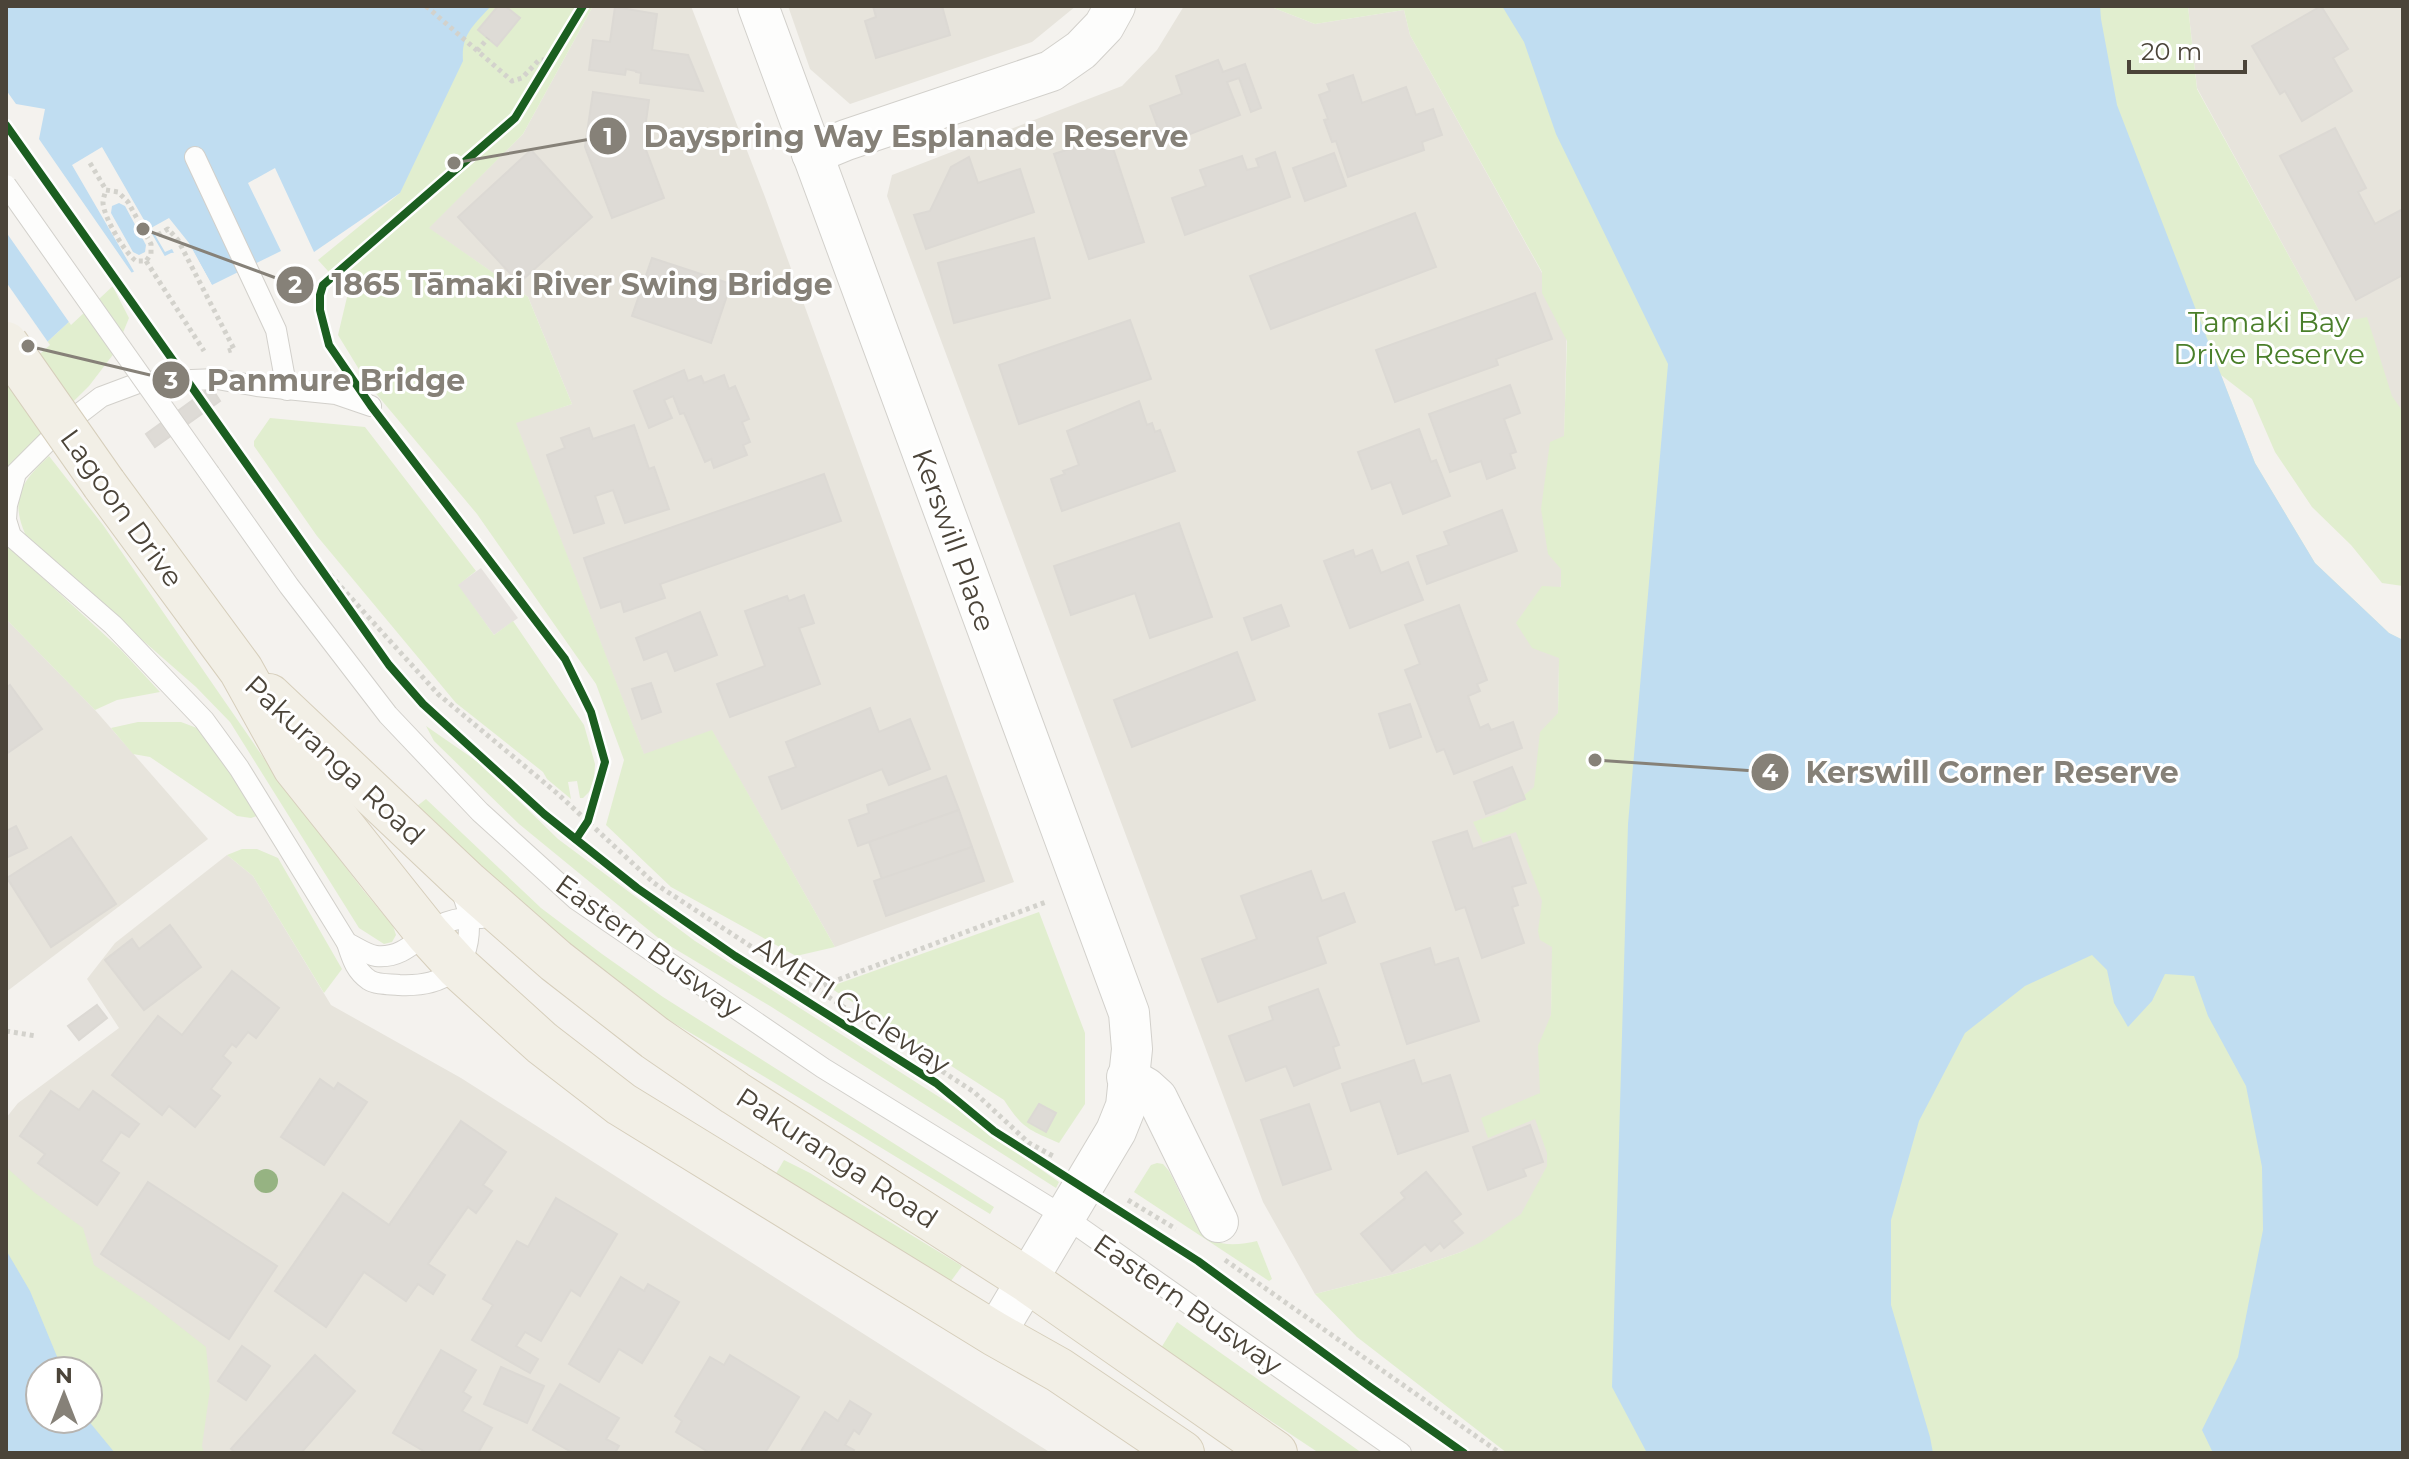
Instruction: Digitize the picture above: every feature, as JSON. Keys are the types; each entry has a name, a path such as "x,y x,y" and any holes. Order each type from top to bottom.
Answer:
{"main road":[{"name":"Lagoon Drive","path":"6,344 241,670"},
{"name":"Pakuranga Road","path":"241,670 518,928 655,1038 735,1093 1027,1280 1275,1453"},
{"name":"Pakuranga Road","path":"241,670 295,767 428,934 458,967 542,1043 621,1104 995,1334 1059,1370 1182,1453"}],"street":[{"name":"Kerswill Place","path":"758,6 1129,1013 1132,1049 1126,1106 1116,1131 1069,1188 1027,1280 995,1334"},
{"path":"812,154 1051,71 1081,50 1104,26 1115,6"},
{"path":"1127,1077 1157,1098 1221,1241"}],"lane":[{"path":"195,157 276,330 287,390"},
{"name":"Eastern Busway","path":"6,185 289,586 388,715 480,812 577,900 823,1068 1069,1188 1401,1453"},
{"path":"371,406 336,394 287,390 218,372 141,382 101,397 62,427 16,473 6,520 11,536 113,625 204,720 239,768 347,943 357,969 372,983 419,986 440,981 458,967 466,954 469,917 464,896 445,863"},
{"path":"347,943 377,956 408,949 440,925 469,917 518,928"}],"path":[{"path":"426,6 512,81 522,78 539,60 551,60"},
{"path":"477,51 488,38"},
{"path":"544,71 559,46"},
{"path":"90,163 106,190 103,201 113,228 129,256 136,261 146,261"},
{"path":"106,190 118,192 128,202 151,244 151,254 146,261"},
{"path":"158,235 168,229 178,240 234,349 220,355 218,372"},
{"path":"146,261 218,372"},
{"path":"306,546 356,617"},
{"path":"314,557 438,694 558,794 654,883 974,1092 1029,1143 1069,1188"},
{"path":"816,988 1047,901"},
{"path":"6,1031 36,1036"},
{"path":"1017,1146 1069,1188"},
{"path":"1128,1200 1177,1229"},
{"path":"1221,1241 1500,1453"}],"shaded area":[{"path":"593,6 691,6 765,197 1014,882 835,947 712,731 644,755 515,422 572,404 528,297 428,228 523,134"},
{"path":"788,6 1076,6 1032,42 850,104 810,69"},
{"path":"1184,6 1269,6 1315,24 1404,10 1410,35 1567,318 1547,1186 1513,1228 1461,1252 1406,1271 1315,1294 1263,1202 887,196 892,175 1122,86 1157,50"},
{"path":"2188,6 2403,6 2403,464 2197,88"},
{"path":"481,568 518,618 494,635 457,585"},
{"path":"6,619 95,710 208,839 6,992"},
{"path":"227,855 253,876 331,1005 461,1078 1051,1453 115,1453 101,1435 104,1435 104,1355 77,1355 6,1250 6,1118 18,1103 119,1028 87,979 115,943"}],"green space":[{"path":"437,6 593,6 523,134 429,228 528,297 572,404 516,423 644,754 712,730 835,947 796,956 671,887 606,825 624,760 596,684 477,514 368,384 338,335 348,293 318,260 400,193"},
{"name":"Tamaki Bay Drive Reserve","path":"1269,6 2188,6 2197,89 2327,325 2367,317 2392,396 2403,412 2403,586 2382,583 2351,545 2312,507 2275,452 2252,399 2221,375 2255,463 2315,563 2389,633 2403,640 2403,1453 1507,1453 1357,1337 1315,1294 1406,1271 1481,1242 1521,1214 1547,1166 1547,1153 1535,1119 1488,1138 1481,1118 1540,1093 1538,1046 1551,1015 1552,947 1540,940 1538,931 1542,901 1516,832 1483,843 1473,822 1505,811 1534,787 1540,732 1558,713 1559,658 1532,648 1516,623 1542,586 1561,587 1561,569 1548,554 1541,509 1550,442 1564,436 1567,341 1542,293 1542,272 1410,35 1404,10 1315,24"},
{"path":"111,283 129,318 115,352 89,386 6,468 6,380"},
{"path":"270,418 365,427 476,571 458,585 494,635 513,621 584,725 595,764 594,780 583,798 580,798 577,781 568,782 571,799 543,772 456,703 317,536 254,446 254,441"},
{"path":"49,456 103,525 272,770 393,926 396,935 392,942 384,944 359,928 230,722 196,687 28,540 19,514 20,494 30,475"},
{"path":"6,544 121,650 160,692 117,700 95,710 6,619"},
{"path":"138,722 181,722 205,731 257,816 237,816 150,757 133,754 111,728"},
{"path":"426,726 481,764 558,839 695,941 958,1109 1059,1182 1056,1188 662,941 519,824 434,741"},
{"path":"426,799 541,908 602,954 663,997 994,1207 990,1214 660,1015 540,921 412,810"},
{"path":"242,849 257,849 278,858 342,969 324,993 253,876 227,855"},
{"path":"1039,912 1085,1033 1085,1104 1059,1143 1027,1127 1004,1100 829,987"},
{"path":"784,1160 962,1266 951,1281 918,1270 774,1177"},
{"path":"1163,1164 1169,1171 1206,1235 1229,1244 1257,1241 1272,1279 1269,1281 1134,1192 1151,1165"},
{"path":"6,1167 83,1228 94,1265 206,1347 210,1389 202,1446 204,1453 6,1453"},
{"path":"1177,1322 1362,1453 1319,1453 1161,1348"}],"water":[{"path":"6,6 491,6 466,37 463,61 400,193 314,252 275,168 248,183 281,251 212,285 193,251 171,253 111,283 6,380"},
{"path":"1502,6 2100,6 2117,105 2255,463 2315,563 2389,633 2403,640 2403,1453 2213,1453 2202,1430 2238,1357 2263,1230 2262,1167 2246,1086 2208,1016 2194,976 2165,974 2152,1001 2128,1027 2114,1003 2107,970 2092,955 2025,986 1965,1033 1919,1121 1891,1220 1891,1305 1933,1453 1647,1453 1612,1387 1628,824 1668,364 1556,134 1524,42"},
{"path":"6,1250 30,1291 56,1355 24,1355 24,1435 100,1435 115,1453 6,1453"}],"pier":[{"path":"6,90 16,104 45,109 39,139 134,276 113,286 71,325 6,232"},
{"path":"102,147 167,260 136,275 72,165","holes":["119,203 125,206 146,245 145,252 139,255 133,252 111,213 112,206"]},
{"path":"169,218 189,243 214,289 209,287 191,255 176,257 172,249 165,252 151,228"},
{"path":"6,282 50,345 6,384"}],"building":[{"path":"498,6 505,6 520,18 497,46 478,30"},
{"path":"873,6 942,6 950,35 876,58 865,21 876,17"},
{"path":"2321,6 2348,49 2333,58 2352,91 2302,121 2285,91 2280,94 2252,46"},
{"path":"615,7 657,14 652,50 688,55 703,91 640,83 641,73 626,69 625,75 589,70 593,40 610,42"},
{"path":"1218,60 1223,72 1245,64 1261,108 1251,112 1239,78 1227,82 1240,115 1164,144 1150,106 1182,94 1176,76"},
{"path":"1353,75 1362,103 1406,87 1416,115 1433,109 1442,135 1422,142 1424,150 1348,177 1336,141 1332,142 1324,120 1328,119 1319,95 1330,91 1327,84"},
{"path":"593,92 649,100 643,142 664,198 612,218 585,147"},
{"path":"2335,128 2366,188 2358,192 2375,224 2403,209 2403,275 2356,300 2280,156"},
{"path":"1109,136 1144,242 1089,259 1054,154"},
{"path":"531,150 592,217 519,283 458,217"},
{"path":"1275,152 1290,197 1185,235 1172,198 1206,186 1200,170 1242,156 1247,170 1259,167 1256,159"},
{"path":"1334,153 1346,186 1305,201 1293,168"},
{"path":"969,157 978,183 1020,169 1034,212 926,249 914,215 930,211 951,167"},
{"path":"1415,213 1436,267 1271,329 1250,276"},
{"path":"1034,238 1050,298 954,323 938,263"},
{"path":"652,258 731,284 711,343 632,316"},
{"path":"1535,293 1552,339 1496,359 1498,365 1395,402 1376,350"},
{"path":"1130,320 1151,379 1019,424 999,365"},
{"path":"684,370 688,381 701,376 704,383 724,375 729,389 735,386 749,419 742,422 750,442 743,445 747,455 714,468 711,459 705,462 684,413 680,414 673,396 664,400 672,418 649,428 634,391"},
{"path":"1510,385 1520,413 1504,419 1516,452 1510,454 1515,468 1487,479 1481,461 1450,472 1429,414"},
{"path":"211,387 220,401 155,447 146,434"},
{"path":"1139,401 1147,425 1152,423 1155,432 1160,430 1175,471 1062,511 1051,479 1079,465 1067,431"},
{"path":"634,425 649,469 654,467 669,509 625,523 613,490 595,496 604,523 574,533 547,455 565,448 561,438 589,428 593,439"},
{"path":"1419,429 1431,462 1436,460 1450,496 1403,514 1391,482 1372,489 1358,452"},
{"path":"824,474 841,521 660,584 665,598 624,612 621,601 601,608 584,558"},
{"path":"1502,510 1517,551 1427,584 1417,556 1449,545 1444,532"},
{"path":"1179,523 1212,617 1150,638 1135,593 1071,615 1054,566"},
{"path":"1353,550 1355,557 1372,550 1381,573 1408,562 1423,600 1350,628 1324,561"},
{"path":"804,595 814,623 799,628 820,684 730,717 717,684 765,666 745,611 787,596 789,601"},
{"path":"1281,605 1289,626 1252,640 1244,618"},
{"path":"1459,605 1487,680 1477,684 1480,691 1468,696 1480,728 1488,724 1491,730 1513,722 1522,748 1454,774 1444,749 1437,752 1405,670 1420,664 1405,625"},
{"path":"700,612 717,655 675,671 667,651 644,660 636,638"},
{"path":"1237,652 1255,700 1132,747 1114,700"},
{"path":"651,683 661,712 642,719 632,689"},
{"path":"10,685 42,729 6,754 6,688"},
{"path":"1410,704 1421,737 1390,748 1379,714"},
{"path":"870,708 879,732 910,719 930,769 889,785 882,769 782,809 769,777 796,767 786,742"},
{"path":"1512,767 1525,799 1486,814 1474,782"},
{"path":"946,776 959,810 858,846 849,820 869,813 867,805"},
{"path":"959,810 972,847 882,879 869,842"},
{"path":"16,826 27,848 6,858 6,831"},
{"path":"1467,831 1473,849 1510,837 1526,883 1512,887 1518,905 1512,907 1524,943 1482,958 1465,907 1456,910 1433,842"},
{"path":"71,837 116,904 51,947 7,878"},
{"path":"972,847 984,881 886,916 874,881"},
{"path":"1311,871 1322,901 1344,893 1355,922 1317,937 1326,963 1218,1002 1202,959 1257,939 1241,896"},
{"path":"170,925 201,967 144,1010 105,960 132,939 139,949"},
{"path":"1430,948 1435,965 1458,958 1479,1021 1407,1044 1381,964"},
{"path":"232,971 279,1008 256,1038 248,1032 236,1047 232,1044 223,1056 231,1063 211,1089 220,1096 195,1127 169,1106 162,1115 112,1075 158,1016 182,1035"},
{"path":"1318,989 1339,1045 1333,1047 1340,1068 1294,1086 1286,1066 1246,1081 1229,1036 1273,1020 1269,1007"},
{"path":"97,1005 107,1018 79,1040 68,1026"},
{"path":"1414,1060 1422,1084 1450,1075 1468,1131 1398,1154 1380,1101 1351,1111 1342,1084"},
{"path":"320,1079 334,1089 338,1083 367,1102 324,1165 281,1137"},
{"path":"51,1091 79,1110 93,1091 139,1124 129,1137 121,1132 101,1161 119,1173 97,1205 38,1163 45,1154 20,1136"},
{"path":"1039,1104 1056,1113 1046,1132 1028,1122"},
{"path":"1309,1104 1331,1169 1283,1185 1261,1120"},
{"path":"461,1121 506,1152 483,1185 492,1191 476,1213 468,1207 428,1264 445,1275 433,1294 418,1284 406,1301 364,1272 326,1327 275,1291 343,1193 389,1225"},
{"path":"1530,1125 1543,1162 1523,1169 1526,1176 1488,1190 1473,1147"},
{"path":"1426,1172 1461,1214 1452,1221 1463,1233 1444,1248 1440,1243 1431,1251 1425,1244 1392,1271 1361,1234 1405,1198 1401,1193"},
{"path":"148,1182 277,1266 229,1339 101,1254"},
{"path":"556,1198 617,1234 580,1296 571,1290 541,1341 525,1332 516,1346 538,1359 530,1373 472,1340 493,1305 483,1299 517,1241 528,1247"},
{"path":"621,1277 644,1291 648,1284 679,1302 642,1363 619,1349 599,1382 569,1364"},
{"path":"242,1346 270,1366 246,1400 218,1381"},
{"path":"441,1350 476,1370 463,1392 471,1397 462,1411 492,1428 478,1453 427,1453 393,1433"},
{"path":"315,1355 355,1391 301,1453 236,1453 231,1449"},
{"path":"730,1355 799,1397 765,1453 710,1453 676,1432 682,1421 675,1416 710,1357 724,1365"},
{"path":"501,1367 544,1386 527,1423 484,1404"},
{"path":"560,1384 619,1418 606,1439 619,1446 615,1453 573,1453 533,1430"},
{"path":"850,1401 871,1414 859,1434 854,1430 845,1445 854,1450 852,1453 800,1453 825,1412 838,1421"}],"cycle path":[{"path":"576,839 588,821 605,762 591,712 565,659 371,406 329,345 320,310 320,295 323,285 515,118 583,6"},
{"name":"AMETI Cycleway","path":"6,125 389,665 423,704 544,814 637,888 735,956 936,1083 994,1131 1198,1261 1464,1453"}],"place":[{"name":"Dayspring Way Esplanade Reserve","path":"454,163"},
{"name":"1865 Tāmaki River Swing Bridge","path":"143,229"},
{"name":"Panmure Bridge","path":"28,346"},
{"name":"Kerswill Corner Reserve","path":"1595,760"}]}
